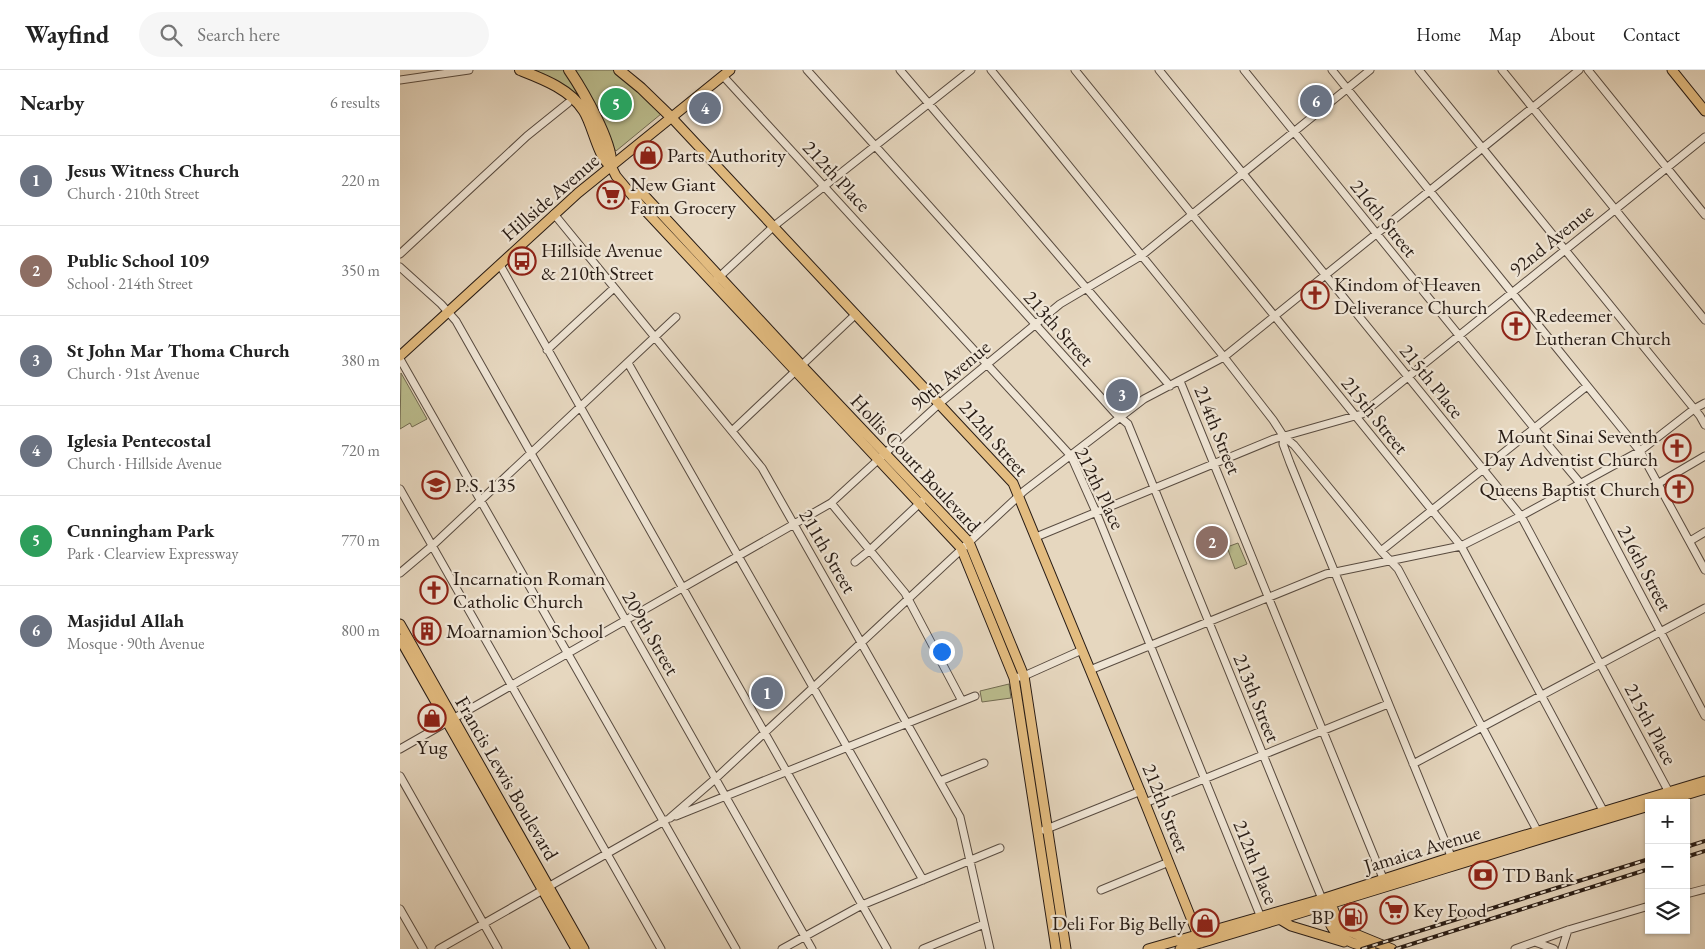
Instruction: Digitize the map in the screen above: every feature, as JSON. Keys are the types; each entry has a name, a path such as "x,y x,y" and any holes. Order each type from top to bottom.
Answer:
{"highway":[{"path":"520,70 548,83"},
{"path":"525,70 568,94 580,106 587,117 604,158 611,166"},
{"path":"569,70 583,92 611,153 611,166"},
{"path":"620,70 672,118"},
{"path":"630,70 641,88"}],"main road":[{"path":"1672,70 1705,111"},
{"name":"Hillside Avenue","path":"400,358 554,214 726,73"},
{"name":"212th Street","path":"672,118 1013,483 1199,939"},
{"name":"Hollis Court Boulevard","path":"611,166 616,176 635,198 665,225 965,545 1019,677 1032,724 1040,776 1044,868 1056,949"},
{"name":"Francis Lewis Boulevard","path":"400,624 450,721"},
{"name":"Francis Lewis Boulevard","path":"400,639 450,721 545,888 576,949"},
{"name":"Hollis Court Boulevard","path":"1019,677 1022,727 1029,777 1053,866 1066,949"},
{"path":"1022,727 1032,724"},
{"path":"1029,777 1040,776"},
{"name":"Jamaica Avenue","path":"1262,921 1281,920 1385,882 1605,816 1671,795 1705,781"},
{"name":"Jamaica Avenue","path":"1665,799 1671,795 1705,789"},
{"name":"Jamaica Avenue","path":"1605,816 1645,807"},
{"path":"1044,868 1053,866"},
{"name":"Francis Lewis Boulevard","path":"545,888 584,949"},
{"name":"Jamaica Avenue","path":"1148,949 1199,939 1262,921 1310,902 1326,903"},
{"path":"1326,903 1341,928 1392,949"},
{"path":"1326,903 1331,928 1340,937 1352,943"},
{"path":"1049,906 1060,904"},
{"path":"1281,920 1291,926 1371,949"},
{"name":"Jamaica Avenue","path":"1180,949 1199,939"}],"street":[{"path":"400,80 464,70"},
{"name":"213th Street","path":"806,70 1115,414 1128,424 1263,755 1326,903"},
{"name":"214th Street","path":"900,70 1170,386 1180,381 1385,882"},
{"path":"716,280 774,226 971,70"},
{"path":"991,70 1224,357 1284,437 1294,445 1398,570 1540,835"},
{"name":"215th Street","path":"1075,70 1461,546 1605,816"},
{"name":"215th Place","path":"1159,70 1521,516 1671,795"},
{"name":"216th Street","path":"1244,70 1580,485 1585,488 1705,716"},
{"path":"1332,70 1640,451 1705,570"},
{"name":"90th Avenue","path":"400,749 831,503 940,403 1060,304 1141,256 1370,70"},
{"path":"1419,70 1705,425"},
{"path":"1502,70 1705,320"},
{"path":"1180,381 1224,357 1579,70"},
{"path":"1588,70 1705,215"},
{"name":"212th Place","path":"726,73 824,186 1071,456 1096,512 1262,921"},
{"path":"400,254 527,136 568,103"},
{"name":"92nd Avenue","path":"1036,537 1274,439 1362,414 1705,137"},
{"name":"211th Street","path":"554,214 762,468 960,816 990,949"},
{"path":"500,265 887,949"},
{"name":"209th Street","path":"400,267 414,278 456,321 812,949"},
{"path":"547,350 614,288"},
{"path":"732,431 856,314"},
{"path":"400,573 432,546 676,317"},
{"path":"400,358 568,654 667,820 736,949"},
{"path":"628,363 922,880"},
{"path":"667,820 715,779 1019,495 1144,399 1170,386"},
{"path":"1381,551 1587,386"},
{"path":"1090,670 1326,574 1461,546 1580,485 1640,451 1694,409 1705,403"},
{"path":"1284,437 1283,444 1290,463 1453,861"},
{"path":"1290,463 1303,456"},
{"path":"1659,484 1705,456"},
{"path":"400,489 661,949"},
{"path":"856,562 922,500"},
{"path":"831,503 908,598 962,701"},
{"path":"1690,541 1705,532"},
{"path":"1413,764 1705,608"},
{"path":"1019,677 1082,650"},
{"path":"439,949 667,820 847,746 976,696"},
{"path":"1145,803 1388,704"},
{"path":"940,781 984,763"},
{"path":"400,776 498,949"},
{"path":"1043,830 1140,791"},
{"path":"782,949 862,905 1000,848"},
{"path":"1101,890 1169,862"},
{"path":"1690,893 1705,889"},
{"path":"1515,949 1568,930 1645,907"},
{"path":"400,909 423,949"},
{"path":"923,949 984,924"},
{"path":"1562,949 1568,930"},
{"path":"1535,942 1554,949"}],"green space":[{"path":"524,70 619,70 661,114 616,151 578,100"},
{"path":"401,373 427,419 412,427 410,423 400,429"},
{"path":"1238,543 1247,564 1235,569 1227,547"},
{"path":"1009,684 1011,698 982,702 980,691"}],"railway":[{"path":"1690,846 1705,841"},
{"path":"1690,856 1705,851"},
{"path":"1362,949 1645,860"},
{"path":"1396,949 1645,870"}],"place":[{"name":"Masjidul Allah","path":"1316,101"},
{"name":"Cunningham Park","path":"616,104"},
{"name":"Iglesia Pentecostal","path":"705,108"},
{"name":"Parts Authority","path":"648,155"},
{"name":"New Giant Farm Grocery","path":"611,195"},
{"name":"Hillside Avenue & 210th Street","path":"522,261"},
{"name":"Kindom of Heaven Deliverance Church","path":"1315,295"},
{"name":"Redeemer Lutheran Church","path":"1516,326"},
{"name":"St John Mar Thoma Church","path":"1122,395"},
{"name":"Mount Sinai Seventh Day Adventist Church","path":"1677,448"},
{"name":"P.S. 135","path":"436,485"},
{"name":"Queens Baptist Church","path":"1679,489"},
{"name":"Public School 109","path":"1212,542"},
{"name":"Incarnation Roman Catholic Church","path":"434,590"},
{"name":"Moarnamion School","path":"427,631"},
{"name":"Jesus Witness Church","path":"767,693"},
{"name":"Yug","path":"432,718"},
{"name":"TD Bank","path":"1483,875"},
{"name":"Key Food","path":"1394,910"},
{"name":"BP","path":"1353,917"},
{"name":"Deli For Big Belly","path":"1205,923"}]}
